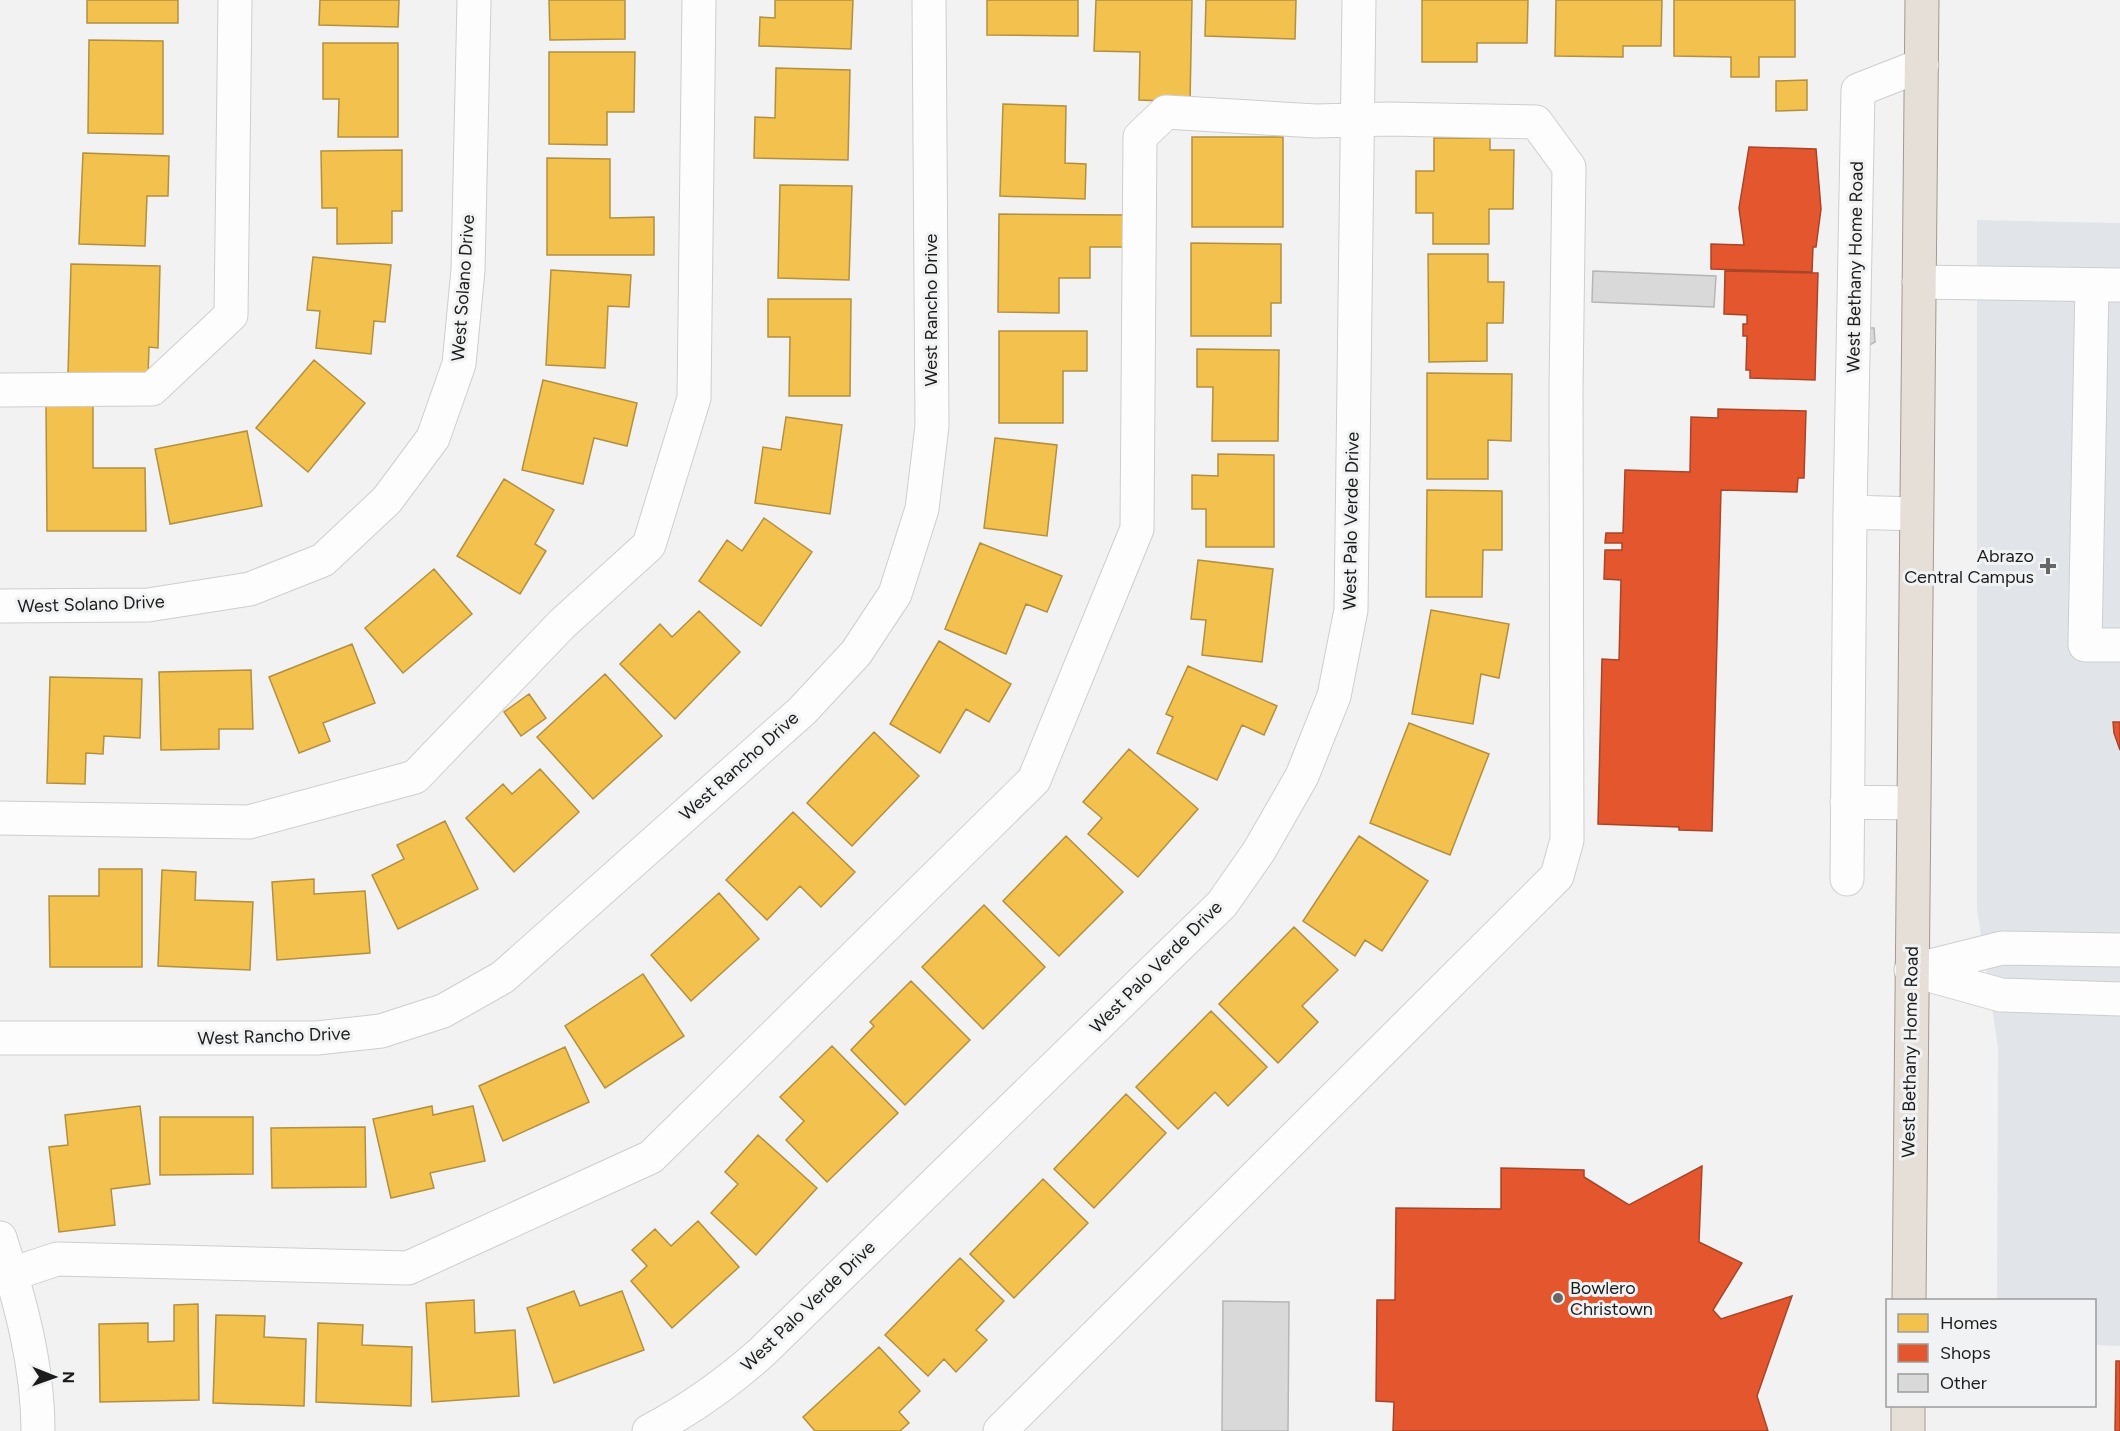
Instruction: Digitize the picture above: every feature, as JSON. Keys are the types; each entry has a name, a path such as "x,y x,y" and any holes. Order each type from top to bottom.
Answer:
{"main road":[{"name":"West Bethany Home Road","path":"1909,1299 1922,0"},
{"path":"1908,1407 1908,1431"}],"street":[{"path":"0,390 152,388 231,315 235,0"},
{"name":"West Solano Drive","path":"0,606 148,605 250,589 323,560 387,500 433,438 459,364 468,270 474,0"},
{"path":"0,818 249,822 415,777 562,624 649,544 694,398 699,0"},
{"name":"West Rancho Drive","path":"0,1038 317,1038 381,1031 443,1011 503,977 802,711 856,653 895,594 922,509 932,426 929,0"},
{"name":"West Palo Verde Drive","path":"650,1431 678,1416 731,1380 1222,904 1259,851 1302,776 1334,696 1351,610 1359,0"},
{"name":"West Bethany Home Road","path":"1847,879 1850,512 1858,90 1922,65"},
{"path":"12,1274 57,1259 408,1268 651,1157 1034,780 1137,530 1140,137 1166,112 1316,121 1536,122 1569,167 1566,390 1567,840 1557,876 1000,1431"},
{"path":"1919,282 2106,285 2085,645 2120,645"},
{"path":"1850,512 1916,514"},
{"path":"1847,802 1913,803"},
{"path":"1911,970 2002,948 2120,950"},
{"path":"1911,970 2001,995 2120,999"},
{"path":"0,1238 25,1322 34,1378 38,1431"}],"shaded area":[{"name":"Abrazo Central Campus","path":"1977,220 2120,223 2120,1346 2096,1345 2096,1299 1997,1299 1998,1047 1977,909"}],"building: Homes":[{"path":"87,0 178,0 178,23 87,23"},
{"path":"320,0 399,0 398,27 319,25"},
{"path":"549,0 625,0 625,39 550,40"},
{"path":"775,0 853,0 851,49 759,46 760,17 775,18"},
{"path":"987,0 1078,0 1078,36 987,35"},
{"path":"1096,0 1192,0 1190,102 1139,100 1140,52 1094,51"},
{"path":"1206,0 1296,0 1295,39 1205,36"},
{"path":"1422,0 1528,0 1527,43 1477,43 1477,62 1422,62"},
{"path":"1556,0 1662,0 1661,46 1623,46 1623,57 1555,56"},
{"path":"1674,0 1795,0 1795,57 1759,57 1759,77 1731,77 1731,57 1674,56"},
{"path":"89,40 163,41 163,134 88,133"},
{"path":"323,43 398,43 398,137 338,137 339,99 323,99"},
{"path":"549,52 635,52 634,112 607,112 607,145 549,144"},
{"path":"776,68 850,70 848,160 754,158 755,117 775,118"},
{"path":"1807,80 1807,110 1776,111 1776,81"},
{"path":"1003,104 1066,106 1065,163 1086,164 1085,199 1000,196"},
{"path":"1192,137 1283,137 1283,227 1192,227"},
{"path":"1434,138 1490,138 1490,150 1514,150 1513,209 1489,209 1489,244 1433,244 1433,213 1416,213 1416,171 1434,171"},
{"path":"402,150 402,211 392,211 392,243 337,244 337,208 322,208 321,151"},
{"path":"83,153 169,156 168,196 147,196 145,246 79,244"},
{"path":"547,158 610,159 610,218 654,217 654,255 547,255"},
{"path":"780,185 852,186 849,280 778,278"},
{"path":"999,214 1125,215 1124,247 1090,247 1090,278 1059,278 1059,313 998,312"},
{"path":"1191,243 1281,244 1281,303 1271,303 1271,336 1191,336"},
{"path":"1428,254 1488,254 1488,282 1504,282 1503,323 1487,323 1487,361 1429,362"},
{"path":"313,257 391,265 385,322 374,321 371,354 316,348 320,311 307,310"},
{"path":"71,264 160,266 158,348 149,347 148,375 68,374"},
{"path":"551,270 631,275 629,307 608,306 605,368 546,365"},
{"path":"768,299 851,299 850,396 789,396 790,337 768,337"},
{"path":"999,331 1087,331 1087,371 1063,371 1063,423 999,423"},
{"path":"1197,349 1279,350 1278,441 1212,441 1213,387 1197,387"},
{"path":"314,360 365,403 308,472 256,428"},
{"path":"1427,373 1512,374 1511,441 1488,440 1488,479 1427,479"},
{"path":"543,380 637,403 627,446 594,438 583,484 522,470"},
{"path":"46,405 93,405 93,468 145,468 146,531 47,531"},
{"path":"786,417 842,425 830,514 755,503 763,447 781,450"},
{"path":"247,431 262,506 170,524 155,449"},
{"path":"995,438 1057,445 1047,536 984,528"},
{"path":"1218,454 1274,455 1274,547 1206,547 1206,509 1192,509 1192,475 1218,476"},
{"path":"504,479 554,510 535,544 546,551 520,594 457,556"},
{"path":"1427,490 1502,491 1502,550 1483,550 1482,597 1426,597"},
{"path":"764,518 812,552 761,626 699,581 727,540 742,551"},
{"path":"980,543 1062,576 1047,612 1026,604 1006,654 945,629"},
{"path":"1198,560 1273,569 1262,662 1202,655 1206,620 1191,619"},
{"path":"434,569 472,614 403,673 365,628"},
{"path":"1431,610 1509,624 1499,678 1481,674 1473,724 1412,714"},
{"path":"699,611 740,652 675,719 620,664 660,624 672,637"},
{"path":"939,641 1011,684 989,722 966,709 940,753 890,724"},
{"path":"352,644 375,703 323,723 330,741 299,753 269,677"},
{"path":"1188,666 1277,706 1264,735 1242,725 1217,780 1157,753 1173,717 1166,714"},
{"path":"251,670 253,729 219,729 219,749 161,750 159,672"},
{"path":"605,674 662,736 593,799 537,737"},
{"path":"50,677 142,679 140,738 104,736 103,754 86,753 85,784 47,783"},
{"path":"529,694 546,718 521,736 504,712"},
{"path":"1409,723 1489,754 1450,855 1370,823"},
{"path":"874,732 919,776 852,846 807,803"},
{"path":"1129,749 1198,809 1138,877 1088,834 1102,818 1083,802"},
{"path":"540,769 579,812 514,872 466,818 503,784 512,794"},
{"path":"793,812 855,872 821,907 800,886 767,920 726,880"},
{"path":"445,821 478,889 398,929 372,875 404,859 397,845"},
{"path":"1066,836 1123,892 1059,956 1003,901"},
{"path":"1359,836 1428,881 1382,951 1365,940 1355,956 1303,921"},
{"path":"99,869 142,869 142,967 50,967 49,896 99,896"},
{"path":"162,870 196,872 195,900 253,902 250,970 158,966"},
{"path":"314,879 314,894 365,891 370,953 277,960 272,882"},
{"path":"719,893 759,939 691,1001 651,955"},
{"path":"984,905 1045,967 983,1029 922,967"},
{"path":"1294,927 1338,970 1302,1006 1318,1022 1278,1063 1219,1004"},
{"path":"643,974 684,1036 605,1088 565,1026"},
{"path":"911,981 970,1040 905,1105 851,1050 874,1026 870,1022"},
{"path":"1211,1011 1267,1067 1228,1106 1215,1092 1178,1129 1136,1087"},
{"path":"832,1046 898,1113 827,1182 786,1140 804,1121 780,1097"},
{"path":"565,1047 589,1102 503,1141 479,1086"},
{"path":"1126,1094 1166,1133 1094,1208 1054,1169"},
{"path":"140,1106 150,1184 111,1189 115,1225 59,1232 49,1147 68,1145 65,1115"},
{"path":"432,1106 433,1115 473,1106 485,1161 430,1173 434,1188 391,1198 373,1119"},
{"path":"160,1117 253,1117 253,1174 160,1175"},
{"path":"365,1127 366,1187 272,1188 271,1128"},
{"path":"758,1135 817,1188 756,1255 711,1213 738,1184 725,1172"},
{"path":"1043,1179 1088,1223 1014,1298 970,1254"},
{"path":"698,1221 739,1267 672,1328 631,1281 647,1266 632,1250 655,1229 671,1246"},
{"path":"960,1258 1004,1301 976,1330 987,1340 956,1372 944,1359 928,1376 885,1335"},
{"path":"574,1291 580,1306 622,1291 644,1350 554,1383 527,1308"},
{"path":"474,1300 475,1333 515,1330 519,1396 432,1402 426,1303"},
{"path":"198,1304 199,1400 100,1402 99,1324 148,1323 148,1342 174,1341 174,1305"},
{"path":"216,1315 265,1316 264,1337 306,1339 304,1406 213,1403"},
{"path":"318,1323 363,1325 362,1345 412,1347 411,1406 316,1402"},
{"path":"879,1347 920,1391 899,1412 909,1423 900,1431 815,1431 803,1417"}],"building: Shops":[{"path":"1749,147 1816,149 1821,209 1816,247 1813,247 1812,272 1711,269 1711,244 1744,245 1739,208"},
{"path":"1725,271 1818,273 1815,380 1750,378 1750,370 1746,370 1747,336 1743,336 1743,324 1747,324 1747,315 1724,314"},
{"path":"1718,409 1806,411 1804,478 1798,478 1797,492 1721,490 1712,831 1679,830 1679,827 1598,824 1602,659 1619,660 1621,580 1604,579 1605,550 1622,550 1622,543 1605,543 1606,533 1623,533 1625,470 1690,472 1691,417 1718,418"},
{"path":"2113,722 2120,722 2120,750 2114,733"},
{"name":"Bowlero Christown","path":"1702,1166 1699,1242 1742,1263 1713,1310 1721,1319 1792,1296 1757,1396 1768,1431 1393,1431 1394,1402 1376,1401 1377,1300 1395,1300 1396,1208 1501,1209 1501,1168 1584,1170 1584,1177 1629,1205"},
{"path":"2116,1361 2120,1361 2120,1431 2115,1431"}],"building: Other":[{"path":"1593,271 1716,276 1714,307 1592,302"},
{"path":"1865,328 1874,328 1875,342 1864,348"},
{"path":"1223,1301 1289,1302 1288,1431 1222,1431"}],"place":[{"name":"Abrazo Central Campus","path":"2048,566"},
{"name":"Bowlero Christown","path":"1558,1298"}]}
